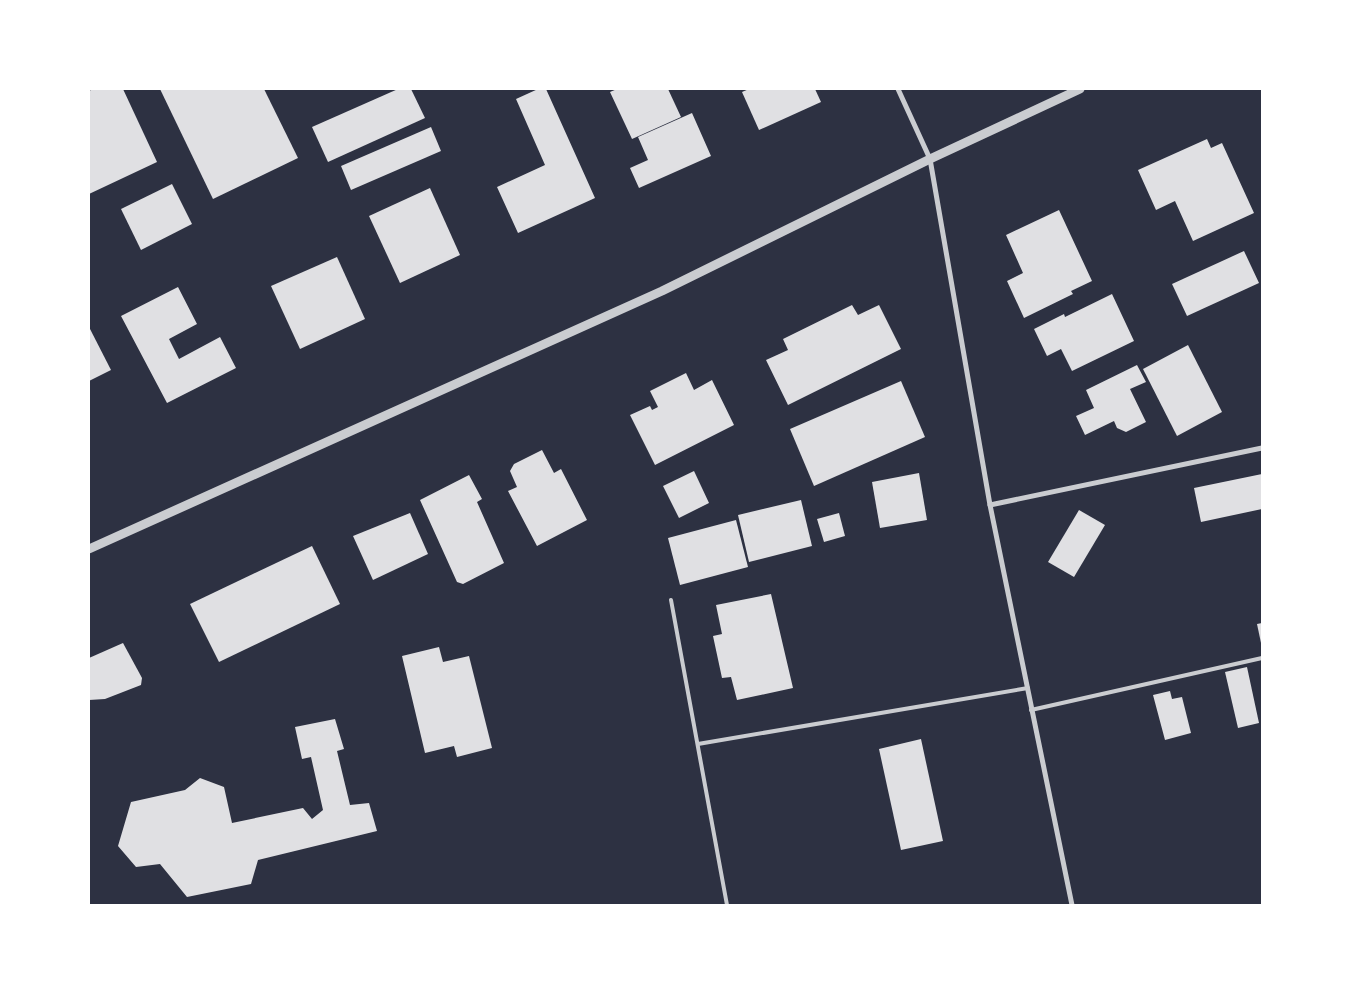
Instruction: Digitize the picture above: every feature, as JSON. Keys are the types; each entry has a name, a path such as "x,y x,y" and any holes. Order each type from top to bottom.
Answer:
{"street":[{"path":"898,89 930,159 990,504 1072,905"},
{"path":"89,550 662,291 930,159 1080,89"},
{"path":"990,504 1262,448"}],"lane":[{"path":"671,600 727,905"},
{"path":"1031,710 1262,658"},
{"path":"698,744 1028,688"}],"building":[{"path":"93,89 123,89 157,162 89,194 89,91"},
{"path":"160,89 264,89 298,158 213,199"},
{"path":"398,89 411,89 425,118 328,162 312,127"},
{"path":"538,89 546,89 595,198 518,233 497,187 545,165 516,99"},
{"path":"617,89 668,89 681,117 632,139 610,92"},
{"path":"749,89 815,89 821,102 759,130 742,92"},
{"path":"692,113 711,156 639,188 630,168 648,160 638,137"},
{"path":"431,127 441,151 351,190 341,166"},
{"path":"1207,139 1211,148 1222,143 1254,213 1193,241 1175,201 1156,210 1138,170"},
{"path":"172,184 192,224 141,250 121,209"},
{"path":"430,188 460,255 400,283 369,216"},
{"path":"1059,210 1092,281 1071,291 1073,294 1024,318 1007,281 1023,273 1006,235"},
{"path":"1244,251 1259,283 1187,316 1172,284"},
{"path":"337,257 365,319 300,349 271,286"},
{"path":"178,287 197,324 169,339 179,359 220,337 236,368 167,403 121,316"},
{"path":"1112,294 1134,341 1072,371 1061,349 1047,356 1034,329 1064,314 1065,317"},
{"path":"852,305 858,315 879,305 901,349 788,405 766,360 788,350 783,339"},
{"path":"89,327 111,370 89,381"},
{"path":"1188,345 1222,412 1177,436 1143,369"},
{"path":"1137,365 1146,382 1130,389 1146,422 1126,432 1117,428 1114,421 1085,435 1076,416 1094,408 1086,390"},
{"path":"686,373 694,390 712,380 734,425 655,465 630,415 650,406 652,410 658,407 650,391"},
{"path":"901,381 925,437 814,486 790,429"},
{"path":"542,450 554,473 561,469 587,520 537,546 508,491 517,487 510,471 514,464"},
{"path":"694,471 709,503 679,518 663,486"},
{"path":"919,473 927,520 880,528 872,482"},
{"path":"1262,474 1262,509 1201,522 1194,488"},
{"path":"469,475 482,499 477,502 504,563 463,584 457,582 420,500"},
{"path":"801,500 812,546 749,562 738,515"},
{"path":"1079,510 1105,525 1074,577 1048,562"},
{"path":"410,513 428,554 373,580 353,536"},
{"path":"839,513 845,536 824,542 817,519"},
{"path":"736,520 748,567 680,585 668,538"},
{"path":"312,546 340,604 219,662 190,604"},
{"path":"771,594 793,688 737,700 731,677 722,678 713,636 722,634 716,605"},
{"path":"1262,623 1262,642 1261,643 1257,624"},
{"path":"123,643 142,678 141,685 105,699 89,700 89,658"},
{"path":"439,647 443,662 469,656 492,748 457,757 454,746 425,753 402,656"},
{"path":"1247,667 1259,723 1238,728 1225,672"},
{"path":"1170,691 1172,699 1182,697 1191,733 1165,740 1153,695"},
{"path":"335,719 344,749 337,751 350,805 369,803 377,831 258,860 251,884 187,897 160,864 136,867 118,846 131,802 185,790 200,778 224,787 232,823 303,808 312,819 323,810 311,757 302,759 295,727"},
{"path":"921,739 943,841 901,850 879,749"}]}
